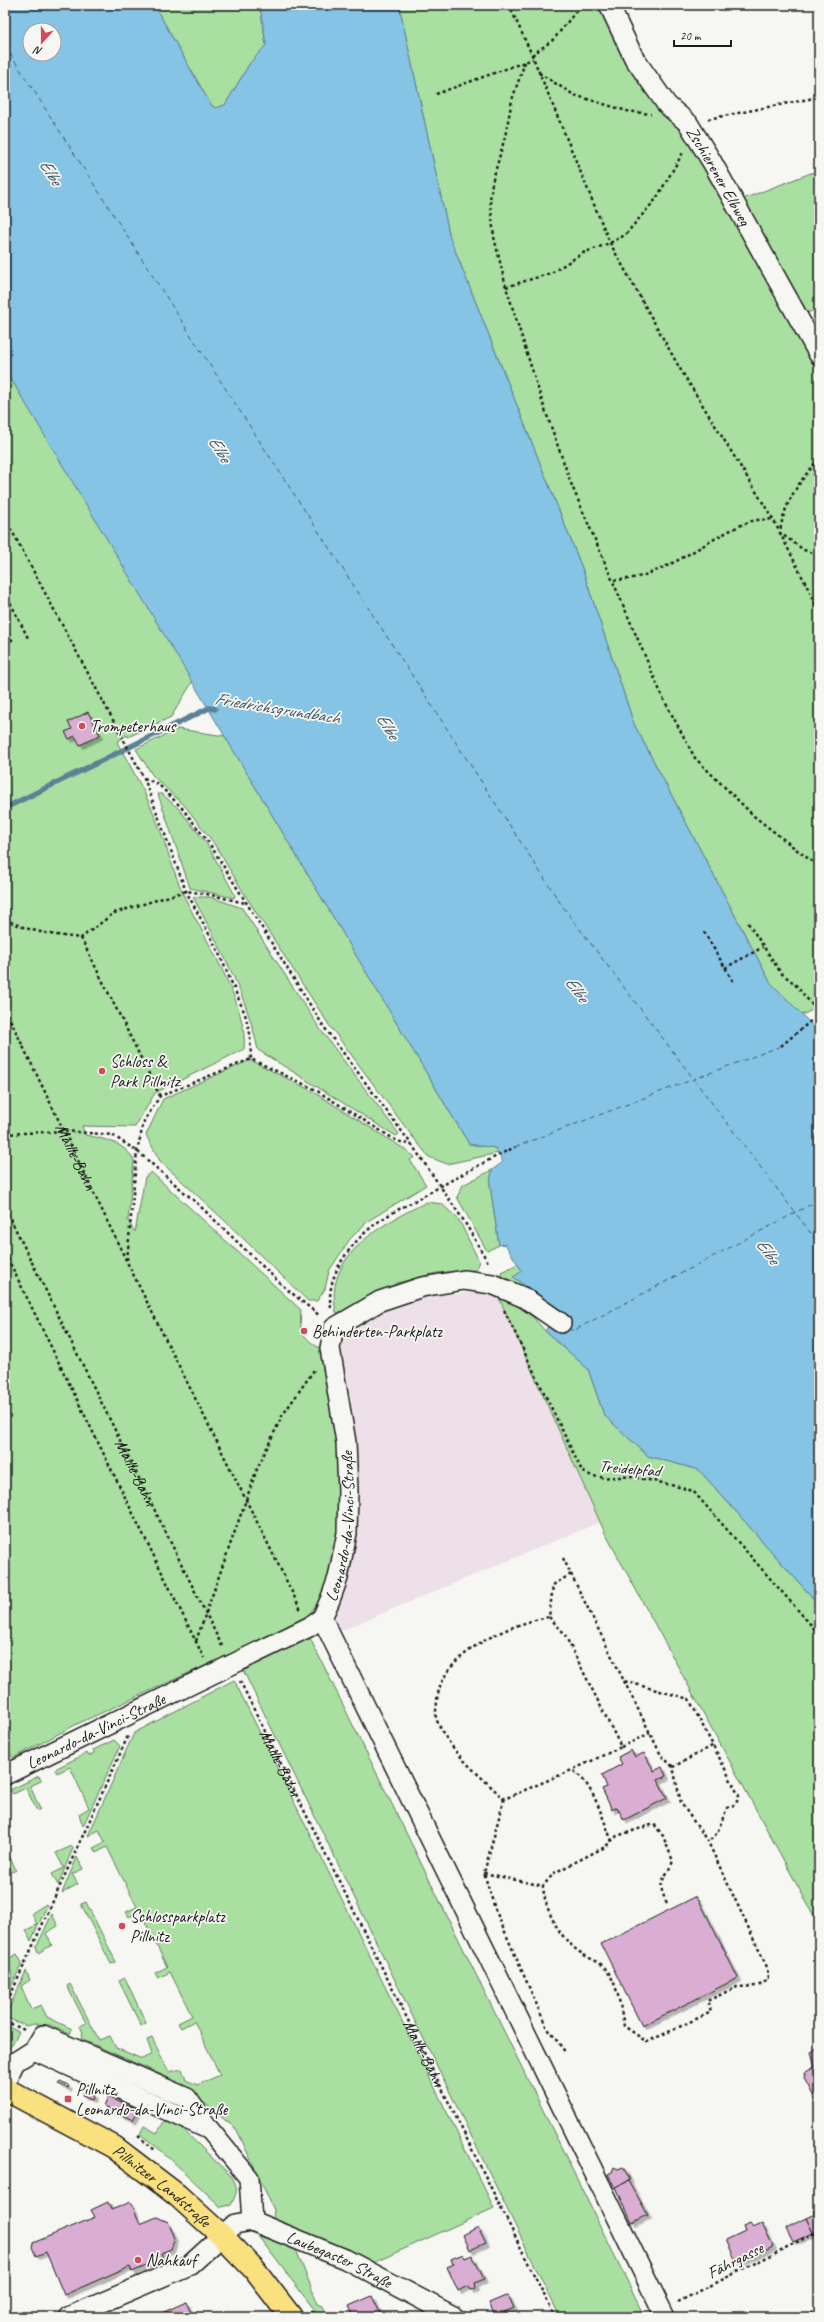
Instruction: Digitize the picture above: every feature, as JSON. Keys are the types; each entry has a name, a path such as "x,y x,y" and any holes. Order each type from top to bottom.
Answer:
{"main road":[{"name":"Pillnitzer Landstraße","path":"5,2089 114,2147 177,2195 221,2235 254,2269 291,2317"}],"street":[{"name":"Zschierener Elbweg","path":"609,5 634,58 668,105 691,128 712,162 819,355"},
{"path":"334,1328 380,1300 422,1287 464,1280 492,1284 525,1298 561,1323"},
{"name":"Leonardo-da-Vinci-Straße","path":"5,1775 316,1622 338,1578 347,1533 348,1491 346,1442 330,1348 334,1328"},
{"path":"316,1622 663,2313"},
{"path":"5,2082 15,2062 34,2050 43,2035 138,2075 187,2098 208,2129 249,2178 252,2221 235,2224 221,2235 190,2265 68,2317"},
{"name":"Laubegaster Straße","path":"252,2221 345,2259 455,2317"}],"path":[{"path":"509,5 533,57 610,243 679,367 773,519 819,610"},
{"path":"436,94 525,62 533,57 554,38 581,5"},
{"path":"525,62 512,100 505,137 492,183 490,200 494,237 506,288 542,401 572,486 614,580 663,698 695,758 755,817 819,867"},
{"path":"539,73 574,95 627,111 657,115"},
{"path":"506,288 551,273 583,253 610,243 625,235 656,199 691,128 819,96"},
{"path":"780,532 782,516 803,477 819,459"},
{"path":"5,518 121,738 144,778 186,891 218,951 245,1014 250,1034 251,1059"},
{"path":"614,580 627,580 652,572 750,521 773,519"},
{"path":"780,532 804,550 819,555"},
{"path":"5,592 28,638"},
{"path":"5,628 13,642"},
{"name":"Treidelpfad","path":"144,778 158,784 186,814 209,842 245,903 324,1027 412,1145 464,1221 492,1271 492,1284 582,1471 591,1477 629,1477 666,1483 693,1491 819,1634"},
{"path":"5,919 17,926 46,934 81,938 114,913 186,891 207,894 245,903"},
{"path":"748,923 781,973 794,983 819,1014 781,1046"},
{"path":"704,932 733,981"},
{"path":"81,938 160,1096"},
{"path":"725,968 764,947"},
{"name":"Maille-Bahn","path":"5,1009 127,1262 247,1500 316,1622"},
{"path":"814,1018 819,1023"},
{"path":"127,1262 137,1151 144,1121 160,1096 251,1059 314,1089 397,1142 412,1145"},
{"path":"5,1134 65,1131 112,1134 137,1151 199,1205 282,1285 334,1328"},
{"path":"334,1328 330,1301 334,1273 355,1243 374,1225 440,1186 515,1147"},
{"name":"Maille-Bahn","path":"5,1208 555,2317"},
{"path":"5,1253 212,1674"},
{"path":"196,1641 257,1469 282,1416 330,1348"},
{"path":"563,1558 661,1755 673,1767 681,1803 708,1842 767,1967 768,1980 758,1986 737,1987 707,2001 711,2012 647,2042 624,2026 612,1979 602,1965 583,1954 565,1939 552,1917 544,1898 543,1886 554,1873 605,1847 617,1836 654,1824 663,1836 673,1861 663,1878 660,1889 667,1903"},
{"path":"549,1617 553,1585 571,1574"},
{"path":"549,1617 564,1633 621,1747"},
{"path":"504,1799 456,1752 443,1731 436,1717 438,1692 444,1676 469,1651 499,1632 530,1620 549,1617"},
{"path":"624,1681 689,1699 714,1745 739,1796 736,1804 727,1808 717,1833 708,1842"},
{"path":"5,2007 129,1733"},
{"path":"504,1799 572,1770 650,1733"},
{"path":"673,1767 714,1745"},
{"path":"572,1770 580,1775 589,1787 612,1841"},
{"path":"504,1799 484,1873 495,1909 546,2026 566,2052"},
{"path":"484,1873 543,1886"},
{"name":"Fährgasse","path":"663,2313 819,2231"}],"shaded area":[{"path":"496,1291 600,1522 338,1632 334,1624 345,1580 338,1349 344,1334 385,1307 426,1296"}],"green space":[{"path":"154,5 260,5 266,45 262,52 250,63 225,105 216,108 211,105"},
{"path":"399,5 602,5 684,127 819,364 819,1007 802,1015 770,982 634,724 582,568 450,238"},
{"path":"819,170 819,308 805,314 740,200"},
{"path":"5,369 193,681 171,717 128,737 127,735 117,742 149,803 185,898 224,972 240,1013 244,1032 244,1049 155,1093 135,1127 82,1126 85,1135 119,1145 130,1154 134,1160 128,1221 135,1232 145,1177 151,1172 301,1310 301,1329 303,1333 310,1341 321,1349 341,1442 340,1534 331,1574 319,1602 307,1616 281,1631 77,1724 13,1758 5,1744"},
{"path":"178,729 225,736 469,1144 495,1148 498,1153 447,1164 429,1157 412,1136 329,1025 250,903 213,842 185,806 153,776 136,749"},
{"path":"158,794 162,794 179,809 207,844 235,895 234,898 190,888"},
{"path":"193,897 210,897 242,908 320,1029 399,1134 396,1136 258,1050 247,1010 231,971"},
{"path":"250,1060 312,1091 406,1150 415,1157 410,1160 426,1185 368,1221 350,1239 329,1271 325,1289 317,1301 308,1301 160,1161 146,1135 163,1099"},
{"path":"492,1170 490,1185 499,1245 487,1251 457,1197 463,1185"},
{"path":"427,1202 442,1204 459,1220 479,1261 476,1270 437,1273 397,1283 341,1314 336,1312 334,1291 339,1273 348,1257 360,1243 376,1231 410,1210"},
{"path":"518,1264 522,1271 514,1277 559,1310 501,1279 501,1272"},
{"path":"496,1291 533,1317 545,1331 588,1369 604,1415 648,1456 699,1470 819,1605 819,1925 605,1533"},
{"path":"309,1636 645,2317 560,2317 242,1668"},
{"path":"234,1680 494,2208 371,2264 276,2224 273,2218 274,2210 237,2130 207,2105 176,2085 178,2082 81,2039 83,2033 80,2026 86,2023 67,1986 70,1984 99,2040 110,2036 116,2048 142,2059 152,2054 147,2040 152,2038 169,2072 182,2069 186,2080 197,2085 220,2075 194,2021 181,2028 178,2023 192,2016 170,1972 158,1978 155,1973 167,1967 140,1911 129,1917 126,1912 137,1907 107,1847 96,1853 93,1848 105,1842 99,1830 88,1836 134,1733"},
{"path":"114,1740 120,1746 83,1826 79,1814 89,1808 70,1767 57,1773 55,1769 87,1753 89,1756 94,1753 93,1750"},
{"path":"39,1776 41,1781 30,1786 40,1809 37,1811 26,1788 13,1794 10,1790"},
{"path":"72,1846 73,1848 58,1885 52,1874 64,1868 56,1853"},
{"path":"5,1847 16,1870 12,1872 5,1858"},
{"path":"77,1857 83,1869 72,1874 78,1884 62,1893"},
{"path":"86,1902 116,1962 111,1964 81,1904"},
{"path":"46,1904 47,1906 31,1941 26,1930 37,1925 32,1913"},
{"path":"52,1914 58,1926 46,1933 52,1945 38,1953 36,1948"},
{"path":"17,1954 22,1963 5,2000 5,1982 13,1977 6,1960"},
{"path":"26,1971 30,1980 21,1986 31,2009 41,2005 47,2017 72,2029 70,2034 50,2025 34,2024 26,2026 5,2017"},
{"path":"125,1978 146,2023 141,2026 119,1981"},
{"path":"5,2025 19,2032 5,2056"},
{"path":"167,2117 176,2123 231,2176 235,2183 236,2190 235,2197 231,2205 221,2207 163,2152 140,2134 144,2126 157,2133"},
{"path":"258,2236 294,2245 318,2304 323,2306 328,2317 320,2317"}],"water":[{"name":"Elbe","path":"5,5 154,5 211,105 216,108 225,105 250,63 266,45 260,5 399,5 450,238 582,568 634,724 770,982 819,1032 819,1605 699,1470 648,1456 604,1415 588,1369 545,1331 559,1309 513,1277 522,1271 505,1244 499,1245 490,1185 492,1170 503,1162 495,1148 469,1144 5,369"}],"building":[{"name":"Trompeterhaus","path":"88,712 100,735 80,745 75,736 69,739 65,732 72,729 68,722"},
{"path":"631,1750 635,1757 644,1753 654,1771 662,1767 666,1776 658,1780 667,1798 624,1820 617,1807 612,1810 602,1789 607,1787 602,1775 622,1764 618,1757"},
{"path":"697,1896 738,1978 642,2026 601,1944"},
{"path":"819,2048 819,2107 804,2078 806,2071 815,2066 811,2052"},
{"path":"60,2081 69,2085 68,2088 58,2084"},
{"path":"84,2091 94,2095 92,2100 82,2096"},
{"path":"108,2097 138,2110 133,2120 104,2107"},
{"path":"614,2167 618,2169 623,2167 630,2180 615,2188 608,2174 612,2172"},
{"path":"629,2181 648,2215 632,2223 616,2187"},
{"path":"108,2202 111,2210 131,2202 140,2224 157,2217 168,2222 175,2238 171,2249 161,2253 163,2259 132,2272 130,2266 64,2295 46,2252 36,2256 32,2247 33,2243 95,2217 91,2210"},
{"path":"819,2208 819,2223 813,2211"},
{"path":"815,2214 819,2223 819,2230 813,2233 806,2218"},
{"path":"806,2218 813,2233 793,2242 786,2228"},
{"path":"750,2223 753,2227 762,2223 773,2246 737,2263 726,2240 745,2231 743,2226"},
{"path":"478,2227 486,2243 470,2250 463,2235"},
{"path":"463,2254 465,2258 472,2255 484,2279 475,2283 476,2288 471,2290 469,2286 458,2291 447,2267 453,2264 451,2259"},
{"path":"508,2295 514,2308 495,2316 489,2303"},
{"path":"372,2296 382,2317 354,2317 349,2306"},
{"path":"186,2302 193,2317 153,2317"},
{"path":"819,2309 819,2317 802,2317"}],"waterway":[{"name":"Friedrichsgrundbach","path":"5,808 209,708 215,709"}],"ferry route":[{"path":"5,46 210,365 563,907 819,1244"},
{"path":"515,1147 781,1046"},
{"path":"569,1328 573,1331 819,1200"}],"place":[{"name":"Trompeterhaus","path":"82,726"},
{"name":"Schloss & Park Pillnitz","path":"102,1071"},
{"name":"Behinderten-Parkplatz","path":"304,1331"},
{"name":"Schlossparkplatz Pillnitz","path":"122,1926"},
{"name":"Pillnitz, Leonardo-da-Vinci-Straße","path":"68,2099"},
{"name":"Nahkauf","path":"138,2260"}]}
